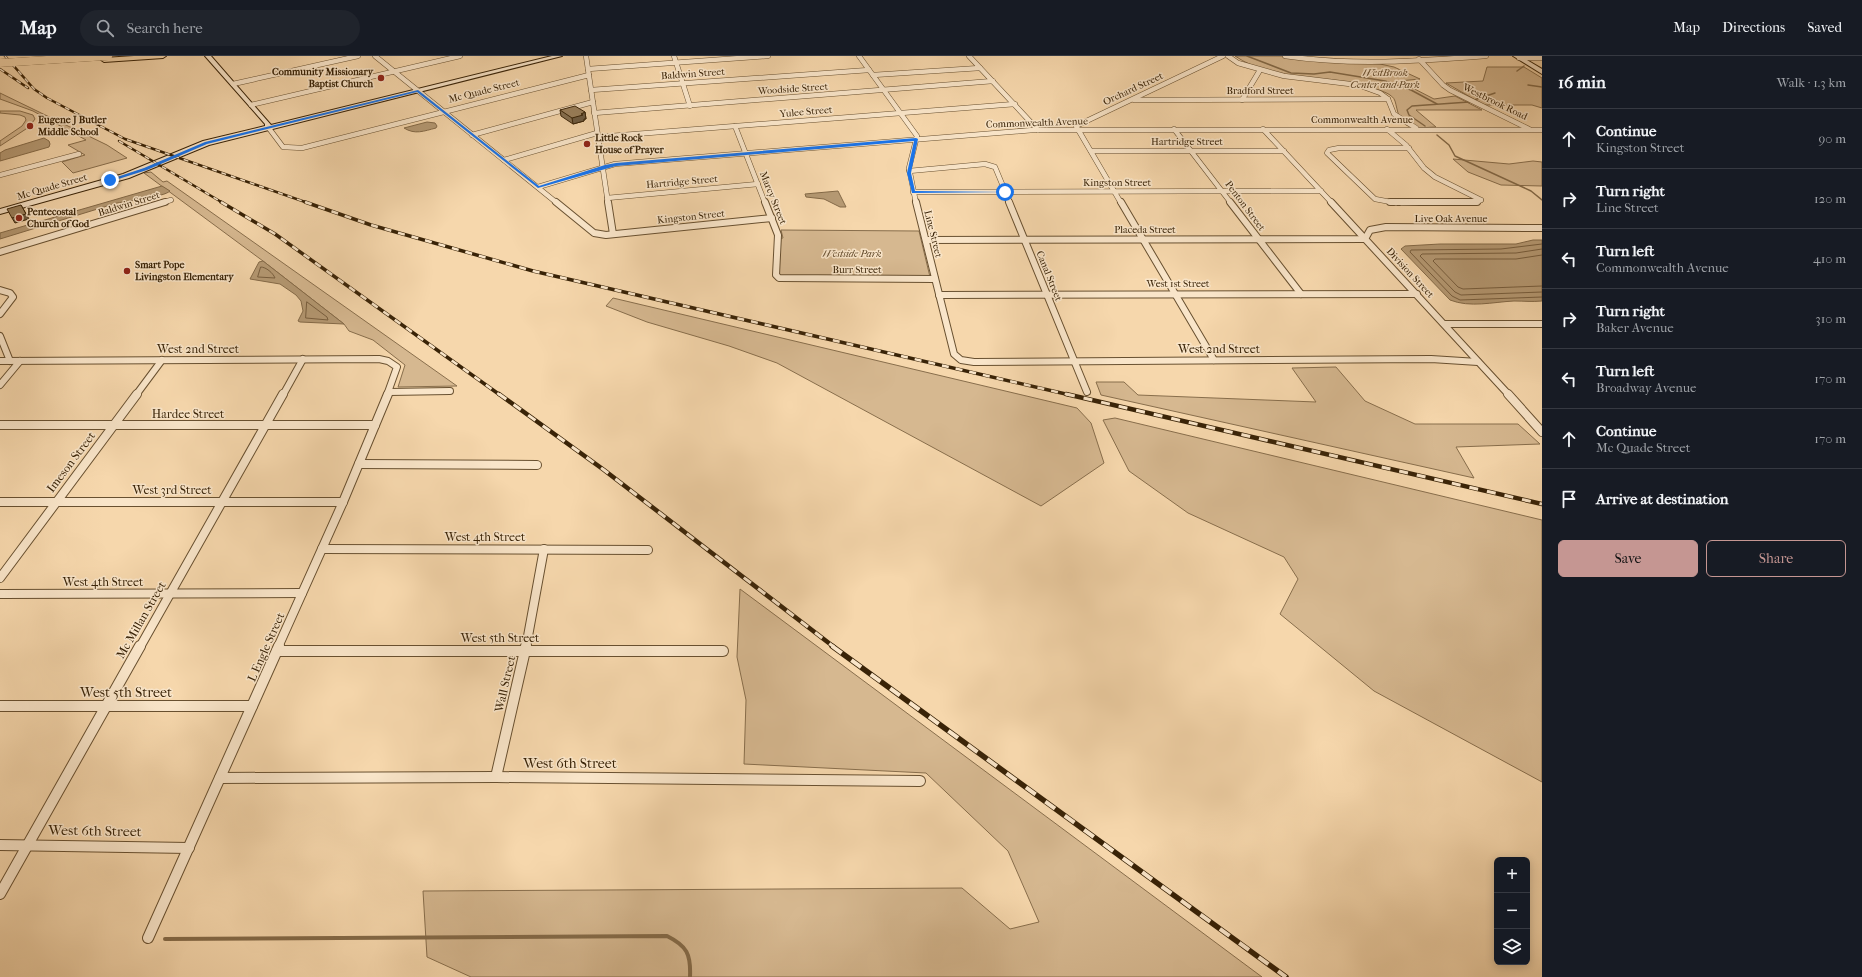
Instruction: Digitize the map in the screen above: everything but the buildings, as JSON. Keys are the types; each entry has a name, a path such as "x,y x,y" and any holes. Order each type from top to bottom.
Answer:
{"main road":[{"path":"0,63 107,57 163,56"},
{"path":"0,67 107,57"}],"street":[{"path":"208,56 252,105 268,124 268,127"},
{"path":"233,84 358,56"},
{"name":"Kingston Street","path":"375,56 594,233 613,234 772,218"},
{"path":"252,105 460,56"},
{"name":"Mc Quade Street","path":"0,212 126,176 206,143 418,91 545,57 559,56"},
{"path":"586,56 613,234"},
{"path":"674,56 690,106"},
{"name":"Mc Quade Street","path":"268,127 283,147 290,149 302,148 444,112 589,72 676,62 768,56"},
{"path":"859,56 917,136 916,139"},
{"path":"969,56 1038,130"},
{"name":"Orchard Street","path":"1078,130 1076,126 1223,56"},
{"path":"1228,56 1234,61 1260,70 1300,79 1358,85 1380,93 1388,99 1394,114 1418,129"},
{"path":"1285,56 1317,60 1380,62 1422,61 1486,56"},
{"name":"Westbrook Road","path":"1415,56 1422,61 1443,85 1450,90 1531,130"},
{"path":"1518,57 1542,58"},
{"path":"1518,57 1542,72"},
{"path":"873,75 980,68"},
{"name":"Baldwin Street","path":"591,90 869,70"},
{"path":"1242,100 1260,70"},
{"name":"Woodside Street","path":"594,113 993,81"},
{"name":"Bradford Street","path":"1132,100 1388,99"},
{"path":"472,135 593,102"},
{"name":"Yulee Street","path":"504,160 598,135 1015,104"},
{"name":"Marcy Street","path":"734,126 778,235 776,275 779,278"},
{"name":"Penton Street","path":"1174,129 1301,294"},
{"name":"Division Street","path":"1263,129 1472,353 1478,362 1542,432"},
{"path":"1387,129 1409,148 1424,168 1435,177 1481,200 1477,202 1396,202 1381,200 1372,197 1329,155 1328,151 1339,148 1409,148"},
{"name":"Commonwealth Avenue","path":"538,187 602,167 916,139 1038,130 1542,130"},
{"path":"1078,130 1214,360"},
{"name":"Line Street","path":"916,139 909,171 913,192 954,354 961,360"},
{"name":"Hartridge Street","path":"1091,151 1284,151"},
{"path":"0,175 79,154"},
{"name":"Canal Street","path":"909,171 985,164 995,167 1087,392"},
{"name":"Hartridge Street","path":"607,198 758,184"},
{"name":"Kingston Street","path":"913,192 1321,191"},
{"name":"Baldwin Street","path":"0,252 171,200"},
{"name":"Live Oak Avenue","path":"1365,239 1370,230 1386,228 1542,228"},
{"name":"Placeda Street","path":"926,240 1365,239"},
{"name":"Burr Street","path":"779,278 935,279"},
{"path":"0,290 10,293 13,297 0,314"},
{"name":"West 1st Street","path":"939,296 1416,294"},
{"path":"1445,324 1542,324"},
{"path":"0,336 10,361"},
{"name":"Mc Millan Street","path":"0,894 105,706 267,425 303,359"},
{"name":"West 2nd Street","path":"0,361 379,359 394,364"},
{"name":"West 2nd Street","path":"961,360 974,362 1431,359 1478,362"},
{"name":"Imeson Street","path":"0,578 162,360"},
{"path":"0,385 20,361"},
{"name":"L Engle Street","path":"148,938 343,502 397,371 397,366 394,364"},
{"path":"389,392 450,391"},
{"name":"Hardee Street","path":"0,425 375,425"},
{"path":"358,464 537,465"},
{"name":"West 3rd Street","path":"0,502 343,502"},
{"name":"West 4th Street","path":"322,549 648,550"},
{"name":"Wall Street","path":"496,777 525,651 544,549"},
{"name":"West 4th Street","path":"0,594 302,594"},
{"name":"West 5th Street","path":"277,652 723,651"},
{"name":"West 5th Street","path":"0,706 252,706"},
{"name":"West 6th Street","path":"220,778 496,777 920,781"},
{"name":"West 6th Street","path":"0,845 189,848"}],"green space":[{"name":"WestBrook Center and Park","path":"1235,56 1282,56 1291,58 1380,64 1394,67 1420,79 1399,81 1434,99 1455,96 1482,110 1416,110 1436,127 1411,127 1403,123 1401,120 1392,96 1383,91 1357,84 1285,75 1268,71 1251,65"},
{"path":"1487,67 1524,67 1542,78 1542,108 1532,105 1484,105 1446,83 1483,81"},
{"path":"0,93 107,145 127,158 73,173 62,162 85,155 68,145 86,140 33,111 0,99"},
{"path":"0,111 20,111 33,115 35,119 29,127 0,146 0,141 22,126 26,120 25,117 20,115 0,113"},
{"path":"1453,159 1509,164 1533,161 1542,162 1542,186 1501,185 1468,172"},
{"path":"151,172 163,182 167,181 457,386 398,387 405,365 373,340 349,331 344,324 263,261 144,173"},
{"name":"Westside Park","path":"781,230 919,231 930,277 773,277 776,239 783,238"},
{"path":"613,298 1077,408 1091,423 1104,463 1041,506 777,363 729,346 647,322 606,306"},
{"path":"1336,367 1365,401 1415,424 1518,424 1540,444 1456,447 1474,478 1101,395 1096,382 1124,382 1138,395 1316,402 1292,368"},
{"path":"1115,418 1542,520 1542,782 1374,691 1280,614 1298,579 1284,557 1188,513 1129,471 1103,420"},
{"path":"740,589 1262,977 471,977 427,957 423,891 962,888 1010,929 1039,922 1008,851 926,773 744,764 746,700 737,657"}],"water":[{"path":"427,122 435,123 437,126 436,128 416,132 404,128"},
{"path":"44,138 49,141 49,147 0,161 0,153 5,150"},
{"path":"162,186 170,191 153,197 117,203 0,239 0,233"},
{"path":"838,191 846,207 840,207 824,199 806,197 805,194"},
{"path":"1533,240 1542,240 1542,301 1465,304 1450,300 1401,249 1405,246 1440,244 1516,244"},
{"path":"263,261 344,324 298,321 303,311 301,301 296,295 280,284 250,279 259,262"}],"waterway":[{"path":"1247,56 1291,73 1314,74 1330,72 1385,81 1411,90 1437,104"},
{"path":"1517,71 1524,66"},
{"path":"1528,85 1542,87"},
{"path":"1474,100 1495,93"},
{"path":"1425,126 1409,115 1407,110 1412,106 1469,102"},
{"path":"1437,135 1449,145 1455,156 1531,191 1542,200"},
{"path":"165,939 667,936 679,943 686,952 690,962 690,977"}],"railway":[{"path":"5,56 34,89 47,98 125,139 308,203"},
{"path":"0,69 28,88"},
{"path":"119,141 223,203"},
{"path":"221,202 275,234 500,395"},
{"path":"305,202 371,225 533,271 1070,395"},
{"path":"499,394 604,470 834,647"},
{"path":"1066,394 1542,504"},
{"path":"832,646 1286,977"}],"place":[{"name":"Community Missionary Baptist Church","path":"381,78"},
{"name":"Eugene J Butler Middle School","path":"30,126"},
{"name":"Little Rock House of Prayer","path":"587,144"},
{"name":"Pentecostal Church of God","path":"19,218"},
{"name":"Smart Pope Livingston Elementary","path":"127,271"}],"route":[{"path":"110,180 146,169 206,143 418,91 538,187 616,164 916,139 909,168 913,192 1005,192"}]}
